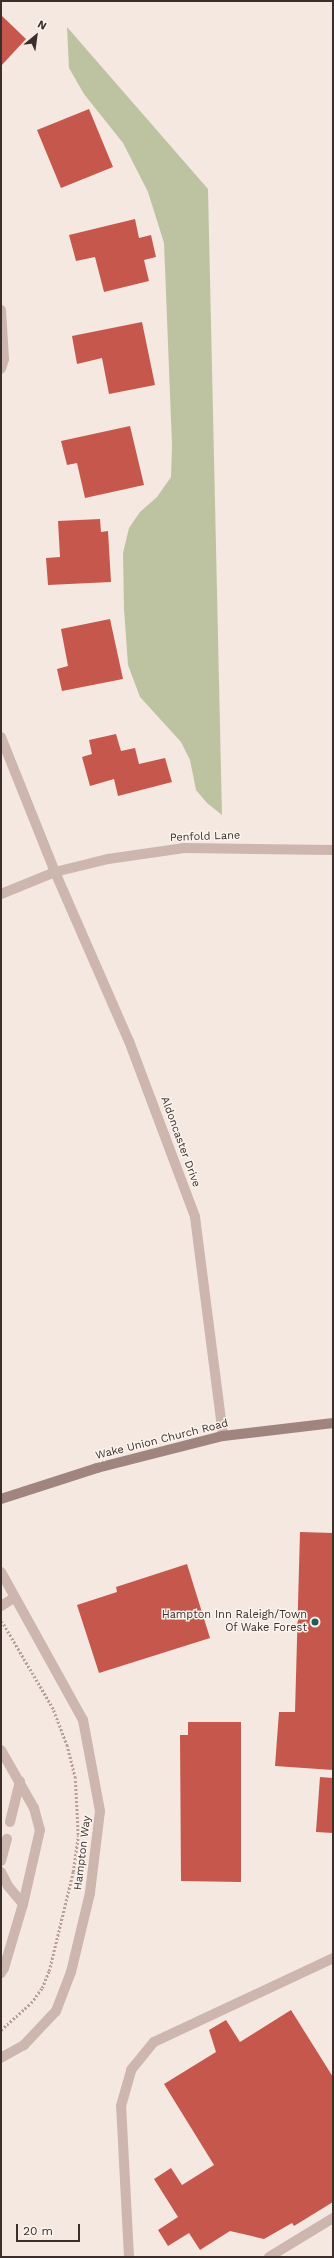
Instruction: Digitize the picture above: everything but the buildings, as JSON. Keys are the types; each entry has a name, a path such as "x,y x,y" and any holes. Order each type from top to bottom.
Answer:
{"street":[{"path":"1,310 4,358 1,369"},
{"path":"1,737 55,872"},
{"name":"Penfold Lane","path":"1,894 55,872 108,859 184,848 333,850"},
{"name":"Aldoncaster Drive","path":"55,872 129,1042 195,1217 223,1436"},
{"name":"Wake Union Church Road","path":"1,1499 97,1468 223,1436 333,1423"},
{"name":"Hampton Way","path":"1,1572 14,1598 83,1720 100,1811 90,1894 71,1972 56,2011 24,2045 1,2058"},
{"path":"1,1606 14,1598"},
{"path":"1,1750 34,1808 40,1830 23,1904 4,1968 1,1973"},
{"path":"10,1822 20,1781"},
{"path":"1,1861 7,1839"},
{"path":"1,1872 8,1886 23,1904"},
{"path":"129,2257 121,2106 131,2070 154,2042 333,1958"},
{"path":"269,2257 333,2218"}],"path":[{"path":"1,1619 6,1628"}],"green space":[{"path":"67,27 208,189 222,815 207,803 196,790 190,760 181,742 140,697 128,665 124,609 123,553 129,528 140,512 157,497 171,477 172,445 164,243 148,192 123,143 84,94 69,68"}],"place":[{"name":"Hampton Inn Raleigh/Town Of Wake Forest","path":"315,1622"}]}
